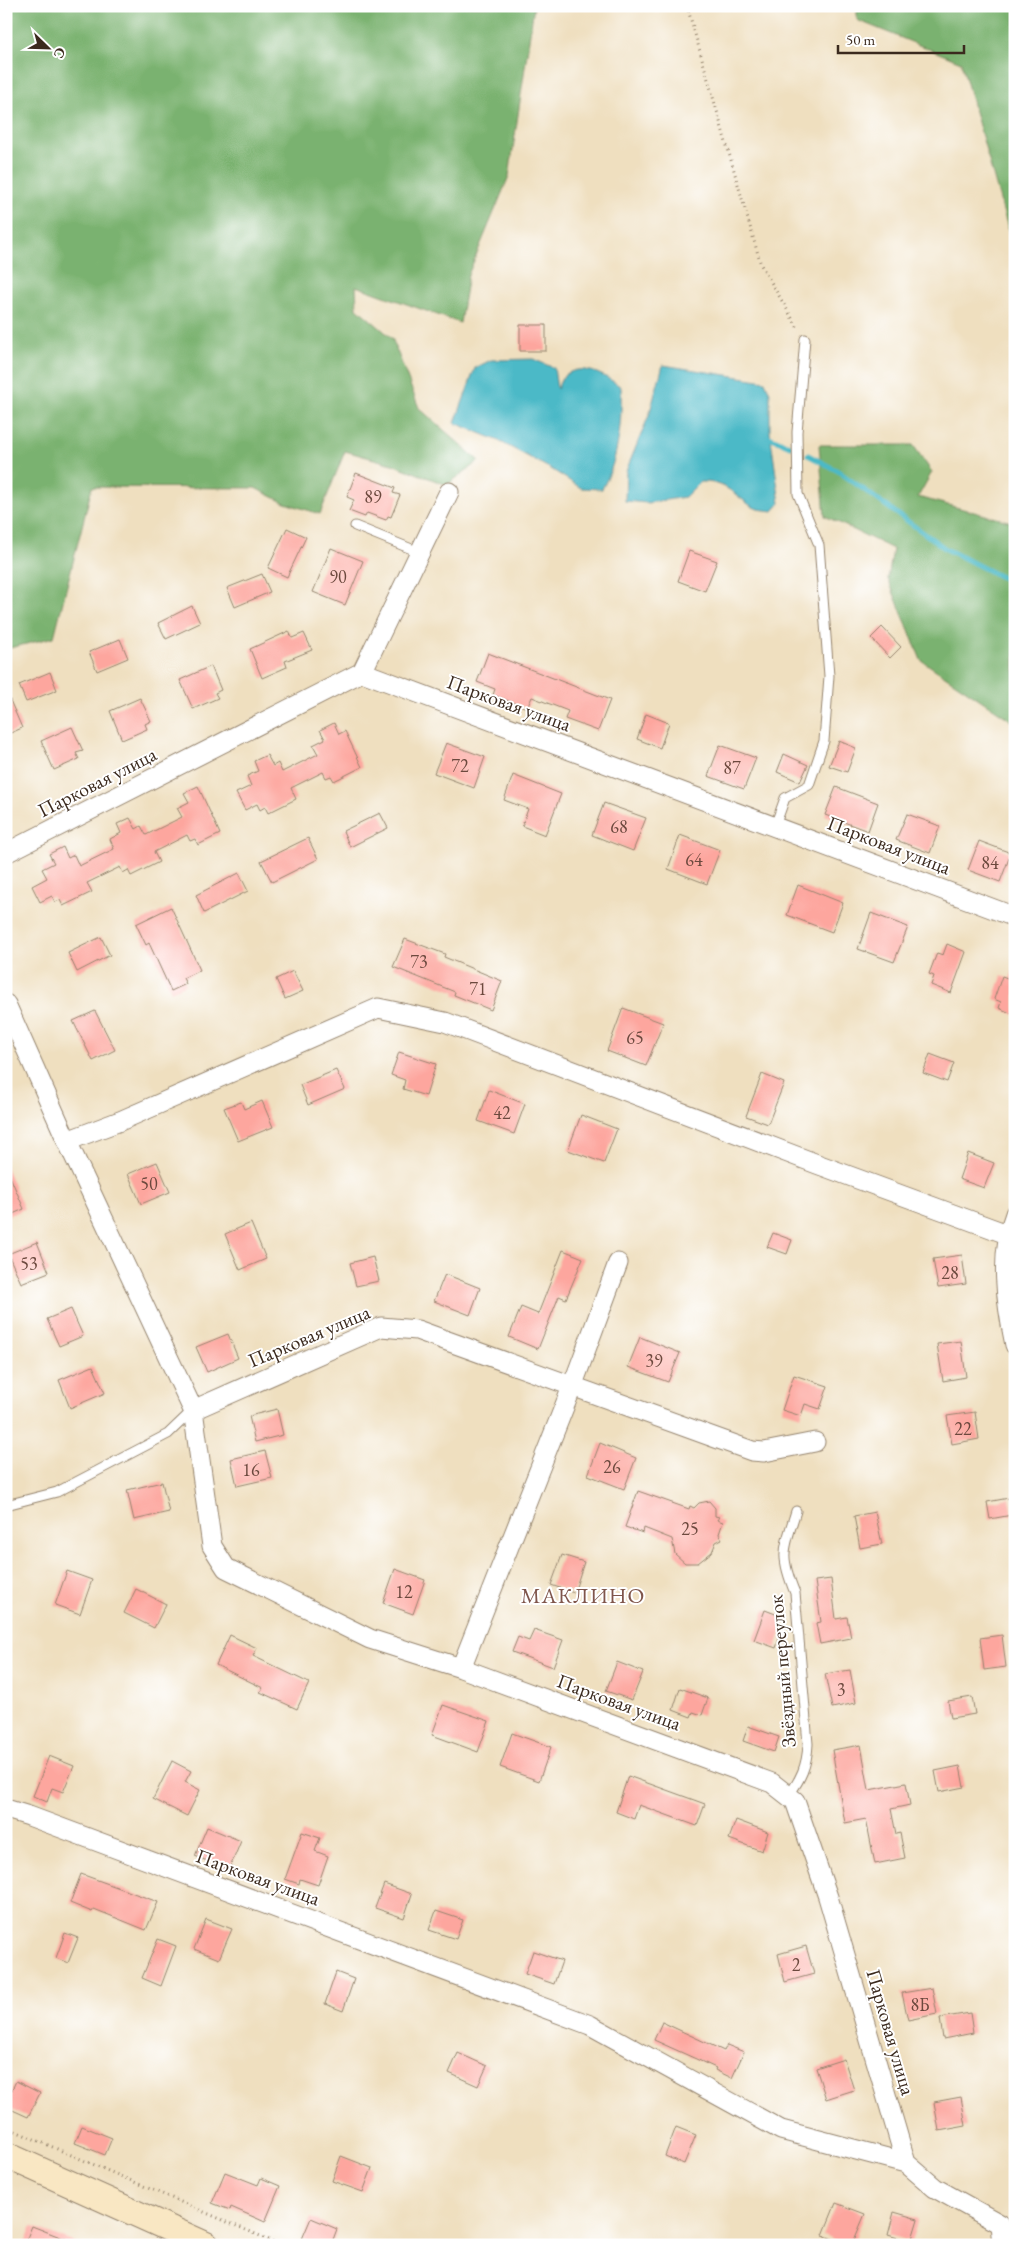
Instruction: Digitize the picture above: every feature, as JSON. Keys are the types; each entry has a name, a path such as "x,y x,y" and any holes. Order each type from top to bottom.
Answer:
{"main road":[{"path":"6,2155 206,2245"}],"street":[{"path":"362,672 448,492"},
{"name":"Парковая улица","path":"6,853 362,672 1015,917"},
{"name":"Парковая улица","path":"6,1004 66,1140 193,1410 212,1546 226,1568 370,1638 461,1668 772,1783 795,1801 828,1897 906,2163"},
{"path":"66,1140 120,1121 378,1008 445,1022 817,1164 1007,1234"},
{"path":"1015,1214 1007,1234 1006,1306 1015,1345"},
{"path":"461,1668 572,1387 618,1263"},
{"name":"Парковая улица","path":"193,1410 381,1327 417,1330 752,1451 764,1452 815,1442"},
{"name":"Парковая улица","path":"6,1809 590,2025 781,2130 906,2163 935,2188 1008,2223 1002,2245"}],"lane":[{"path":"774,826 785,798 809,785 824,741 829,676 819,545 798,494 796,432 805,339"},
{"path":"355,526 419,552"},
{"path":"6,1505 57,1492 168,1434 193,1410"},
{"name":"Звёздный переулок","path":"788,1796 802,1775 807,1761 808,1744 795,1593 787,1574 784,1558 785,1547 796,1511"}],"path":[{"path":"687,6 761,265 805,339"},
{"path":"6,2126 281,2245"}],"green space":[{"path":"6,6 534,6 509,176 468,275 460,323 356,286 357,308 392,338 419,408 479,461 447,485 392,464 345,451 320,514 285,503 255,488 92,487 54,637 6,649"},
{"path":"857,6 1015,6 1015,253 961,62 857,20"},
{"path":"819,445 913,445 932,472 918,497 1015,523 1015,723 921,660 888,579 893,549 825,516"}],"water":[{"path":"533,359 554,368 557,389 565,375 579,370 594,372 621,387 621,413 616,453 602,489 581,488 551,469 497,440 455,423 475,368 491,360"},
{"path":"663,365 765,381 770,393 770,432 780,503 773,511 755,508 723,486 709,482 700,482 685,497 647,503 625,501 626,471 649,415"}],"building":[{"path":"520,325 546,325 546,351 520,351"},
{"path":"356,473 395,488 393,493 400,495 391,517 388,516 386,520 367,513 365,517 349,511 354,500 347,497"},
{"path":"287,528 306,537 287,577 268,568"},
{"path":"331,548 363,561 345,605 313,592"},
{"path":"689,551 717,561 705,591 678,581"},
{"path":"262,574 270,592 235,607 227,588"},
{"path":"192,606 200,623 166,639 158,623"},
{"path":"882,627 901,647 890,658 871,638"},
{"path":"289,631 292,638 304,633 312,650 285,661 287,667 262,678 250,649"},
{"path":"120,639 128,658 97,671 89,652"},
{"path":"488,653 610,700 598,731 565,719 568,711 532,697 527,708 493,695 495,689 477,682"},
{"path":"211,666 221,690 215,693 218,698 193,709 180,680"},
{"path":"50,672 57,690 26,702 19,685"},
{"path":"6,691 22,728 6,735"},
{"path":"140,698 151,721 145,724 147,729 122,740 110,711"},
{"path":"646,714 669,723 660,748 637,739"},
{"path":"334,723 339,734 345,731 362,767 334,781 331,776 326,778 323,772 291,788 296,799 268,813 265,807 260,810 257,804 245,810 236,793 251,786 247,776 258,771 254,761 267,755 273,766 278,763 282,772 318,754 313,745 325,739 320,730"},
{"path":"72,727 83,751 76,753 79,759 54,770 41,741"},
{"path":"839,741 856,748 847,772 829,766"},
{"path":"446,743 485,757 474,788 434,773"},
{"path":"720,745 756,758 744,789 708,776"},
{"path":"784,754 808,765 800,782 777,772"},
{"path":"513,775 561,794 545,835 522,826 528,809 504,800"},
{"path":"198,786 220,834 198,845 195,839 190,841 187,835 154,852 159,862 131,876 128,870 123,873 120,867 87,883 92,892 63,906 60,900 55,902 52,896 40,902 32,886 47,878 42,869 54,863 49,854 63,847 68,858 74,855 79,866 114,849 110,839 121,833 117,824 130,818 136,829 141,826 146,835 182,817 177,808 189,802 184,793"},
{"path":"836,787 878,803 868,831 825,815"},
{"path":"604,803 646,818 633,851 592,835"},
{"path":"380,813 388,828 350,847 343,831"},
{"path":"907,814 940,826 930,853 896,840"},
{"path":"680,835 720,850 707,884 668,869"},
{"path":"308,838 318,859 272,882 261,861"},
{"path":"979,841 1011,853 1000,882 968,870"},
{"path":"239,873 248,891 204,913 196,895"},
{"path":"798,885 843,903 832,932 787,915"},
{"path":"171,907 200,970 183,978 186,984 171,991 149,943 146,945 136,924"},
{"path":"871,913 908,927 894,962 858,949"},
{"path":"101,937 110,955 77,972 68,953"},
{"path":"405,939 445,954 444,957 502,981 491,1010 454,995 455,992 393,967"},
{"path":"947,944 966,952 951,993 931,985 934,976 929,974 937,953 943,955"},
{"path":"1014,969 1015,1015 999,1008 1001,1002 994,999 1002,976 1010,979"},
{"path":"293,971 303,991 285,999 276,979"},
{"path":"623,1008 663,1023 646,1066 607,1051"},
{"path":"95,1011 115,1050 93,1061 73,1021"},
{"path":"399,1052 436,1064 426,1096 403,1089 405,1080 391,1075"},
{"path":"930,1054 954,1063 947,1082 923,1073"},
{"path":"336,1070 345,1089 308,1105 300,1085"},
{"path":"762,1074 784,1083 768,1124 746,1116"},
{"path":"489,1090 525,1104 514,1134 478,1121"},
{"path":"262,1101 273,1127 238,1141 224,1108 241,1102 244,1109"},
{"path":"581,1115 617,1129 604,1163 568,1150"},
{"path":"968,1153 994,1163 984,1188 959,1179"},
{"path":"157,1162 170,1192 141,1204 128,1174"},
{"path":"6,1167 24,1209 6,1217"},
{"path":"251,1223 266,1259 240,1270 225,1234"},
{"path":"773,1233 792,1240 787,1254 767,1247"},
{"path":"37,1242 49,1272 21,1283 8,1254"},
{"path":"563,1250 583,1258 566,1299 559,1296 538,1349 509,1337 521,1307 538,1314"},
{"path":"962,1255 966,1284 938,1288 933,1259"},
{"path":"373,1257 379,1281 356,1286 350,1263"},
{"path":"445,1274 480,1288 470,1315 434,1301"},
{"path":"71,1309 83,1336 59,1346 47,1319"},
{"path":"228,1334 238,1358 207,1372 196,1347"},
{"path":"640,1337 680,1353 668,1382 628,1367"},
{"path":"961,1341 966,1377 943,1381 937,1344"},
{"path":"93,1366 105,1393 70,1408 59,1380"},
{"path":"794,1375 828,1386 820,1409 805,1404 801,1416 782,1410"},
{"path":"277,1409 283,1435 255,1442 249,1416"},
{"path":"975,1412 979,1439 952,1444 947,1416"},
{"path":"600,1443 636,1458 624,1489 588,1475"},
{"path":"265,1451 272,1478 237,1486 231,1459"},
{"path":"162,1482 169,1512 134,1520 127,1490"},
{"path":"638,1491 689,1509 690,1506 694,1508 699,1503 709,1501 715,1508 715,1516 719,1517 717,1520 723,1522 719,1534 722,1539 716,1542 712,1552 698,1563 685,1563 675,1554 672,1539 644,1528 643,1533 625,1527"},
{"path":"1009,1498 1012,1515 990,1519 987,1502"},
{"path":"875,1512 882,1544 860,1548 854,1516"},
{"path":"562,1555 584,1562 574,1593 551,1585"},
{"path":"395,1569 425,1580 413,1614 383,1603"},
{"path":"67,1571 92,1580 80,1614 55,1605"},
{"path":"831,1579 836,1619 847,1617 851,1638 820,1644 816,1623 821,1622 815,1581"},
{"path":"136,1589 166,1604 154,1628 124,1613"},
{"path":"765,1610 786,1618 776,1648 754,1640"},
{"path":"534,1630 563,1640 553,1667 512,1652 518,1637 529,1641"},
{"path":"230,1635 257,1648 253,1656 309,1683 297,1709 260,1692 263,1688 216,1665"},
{"path":"1002,1635 1006,1667 984,1670 980,1638"},
{"path":"617,1662 643,1672 632,1700 606,1691"},
{"path":"850,1670 856,1703 832,1708 825,1674"},
{"path":"680,1688 708,1698 702,1715 693,1712 691,1717 673,1710"},
{"path":"972,1697 975,1714 951,1718 948,1701"},
{"path":"443,1705 489,1721 478,1752 432,1735"},
{"path":"748,1726 779,1737 774,1752 743,1741"},
{"path":"512,1733 551,1747 539,1781 500,1767"},
{"path":"861,1745 869,1790 906,1783 910,1805 891,1809 896,1834 900,1833 905,1858 875,1864 866,1819 845,1823 832,1750"},
{"path":"49,1756 74,1766 63,1792 52,1788 47,1802 33,1796"},
{"path":"172,1761 191,1771 185,1782 200,1790 187,1816 153,1799"},
{"path":"960,1766 964,1787 939,1792 935,1771"},
{"path":"628,1776 705,1804 697,1826 639,1805 634,1819 616,1812"},
{"path":"736,1820 768,1832 762,1851 729,1839"},
{"path":"207,1827 241,1841 229,1870 195,1856"},
{"path":"302,1832 320,1838 315,1851 328,1856 318,1885 300,1879 299,1884 285,1879"},
{"path":"81,1874 158,1902 146,1930 94,1909 92,1912 70,1903"},
{"path":"384,1884 412,1894 404,1918 375,1908"},
{"path":"436,1911 463,1920 456,1939 429,1930"},
{"path":"206,1919 232,1929 219,1959 194,1949"},
{"path":"65,1933 78,1938 68,1963 56,1958"},
{"path":"158,1939 176,1946 161,1986 142,1978"},
{"path":"806,1946 814,1974 785,1982 778,1954"},
{"path":"533,1951 562,1961 554,1984 525,1974"},
{"path":"336,1972 354,1979 343,2011 325,2004"},
{"path":"932,1988 937,2014 908,2020 902,1993"},
{"path":"970,2013 973,2033 943,2039 940,2018"},
{"path":"662,2022 724,2051 727,2045 744,2052 732,2078 715,2070 716,2068 654,2040"},
{"path":"458,2053 487,2066 478,2086 449,2073"},
{"path":"844,2059 854,2090 826,2099 816,2068"},
{"path":"16,2081 40,2093 28,2117 6,2107 6,2102"},
{"path":"961,2097 966,2126 939,2131 934,2102"},
{"path":"82,2126 112,2138 105,2155 75,2143"},
{"path":"676,2127 696,2135 684,2164 665,2156"},
{"path":"341,2156 372,2168 363,2192 332,2181"},
{"path":"225,2172 258,2185 261,2178 280,2186 265,2222 231,2207 230,2210 212,2203"},
{"path":"836,2203 865,2214 852,2245 847,2245 823,2235"},
{"path":"894,2212 918,2219 911,2242 888,2235"},
{"path":"311,2218 337,2229 331,2245 317,2245 302,2239"},
{"path":"32,2226 78,2244 78,2245 24,2245"}],"waterway":[{"path":"767,436 790,446"},
{"path":"808,455 838,471 946,549 1015,584"}],"district":[{"name":"МАКЛИНО","path":"583,1595"}]}
